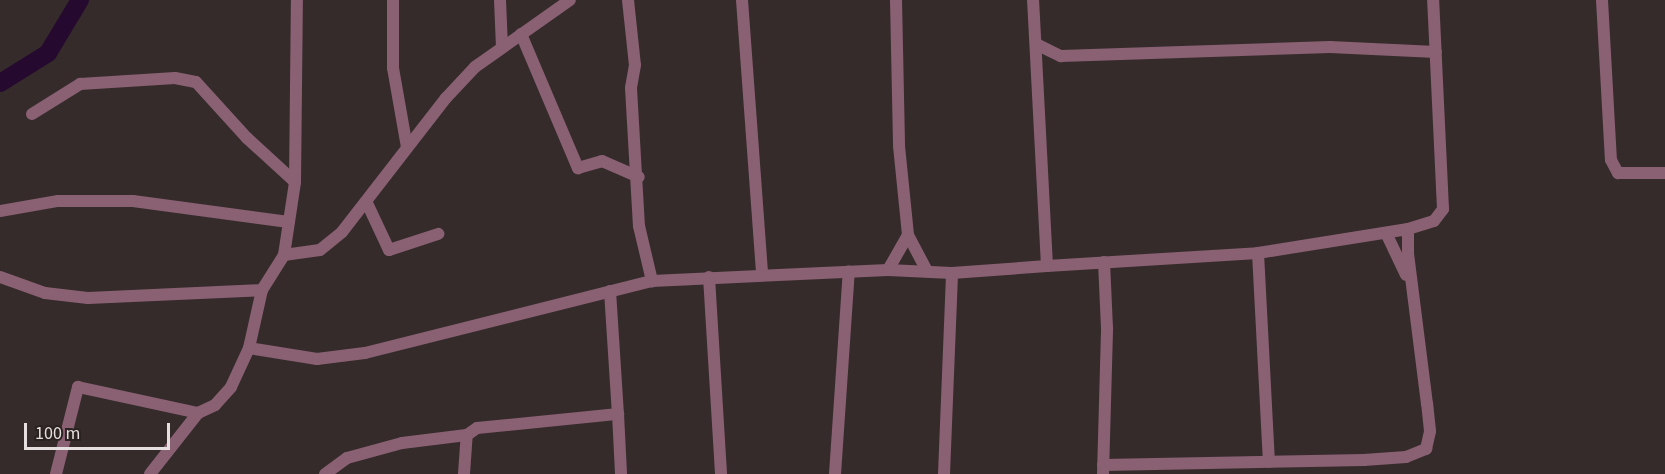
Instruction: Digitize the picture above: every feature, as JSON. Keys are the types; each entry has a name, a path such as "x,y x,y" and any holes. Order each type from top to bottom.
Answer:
{"street":[{"path":"150,474 198,412 215,405 231,387 249,348 262,290 284,255 295,182 297,0"},
{"path":"393,0 393,68 407,147"},
{"path":"500,0 502,46"},
{"path":"284,255 320,250 342,232 367,203 446,98 475,67 570,0"},
{"path":"628,0 639,177 639,226 652,281"},
{"path":"742,0 762,273"},
{"path":"896,0 899,146 908,235 927,271"},
{"path":"1033,0 1047,266"},
{"path":"249,348 317,359 365,353 652,281 762,273 888,270 952,273 1258,253 1387,235 1408,229 1434,221 1443,209 1433,0"},
{"path":"1602,0 1611,160 1618,173 1665,173"},
{"path":"521,34 578,168 602,161 639,177"},
{"path":"1036,44 1061,56 1330,47 1436,52"},
{"path":"1038,71 1061,56"},
{"path":"32,114 80,84 175,78 196,82 247,138 295,182"},
{"path":"0,211 58,201 132,201 289,222"},
{"path":"367,203 389,250 438,234"},
{"path":"1104,262 1107,328 1103,470 1406,457 1426,450 1430,431 1409,281 1408,229"},
{"path":"888,270 908,235"},
{"path":"1387,235 1409,281"},
{"path":"1258,253 1269,462"},
{"path":"836,474 849,271"},
{"path":"944,474 952,273"},
{"path":"709,277 721,474"},
{"path":"0,278 45,293 88,298 262,290"},
{"path":"610,291 621,474"},
{"path":"56,474 78,387 198,412"},
{"path":"325,474 347,458 402,443 467,435 477,428 618,414"},
{"path":"464,474 467,435"}],"waterway":[{"path":"0,83 48,53 80,0"}]}
